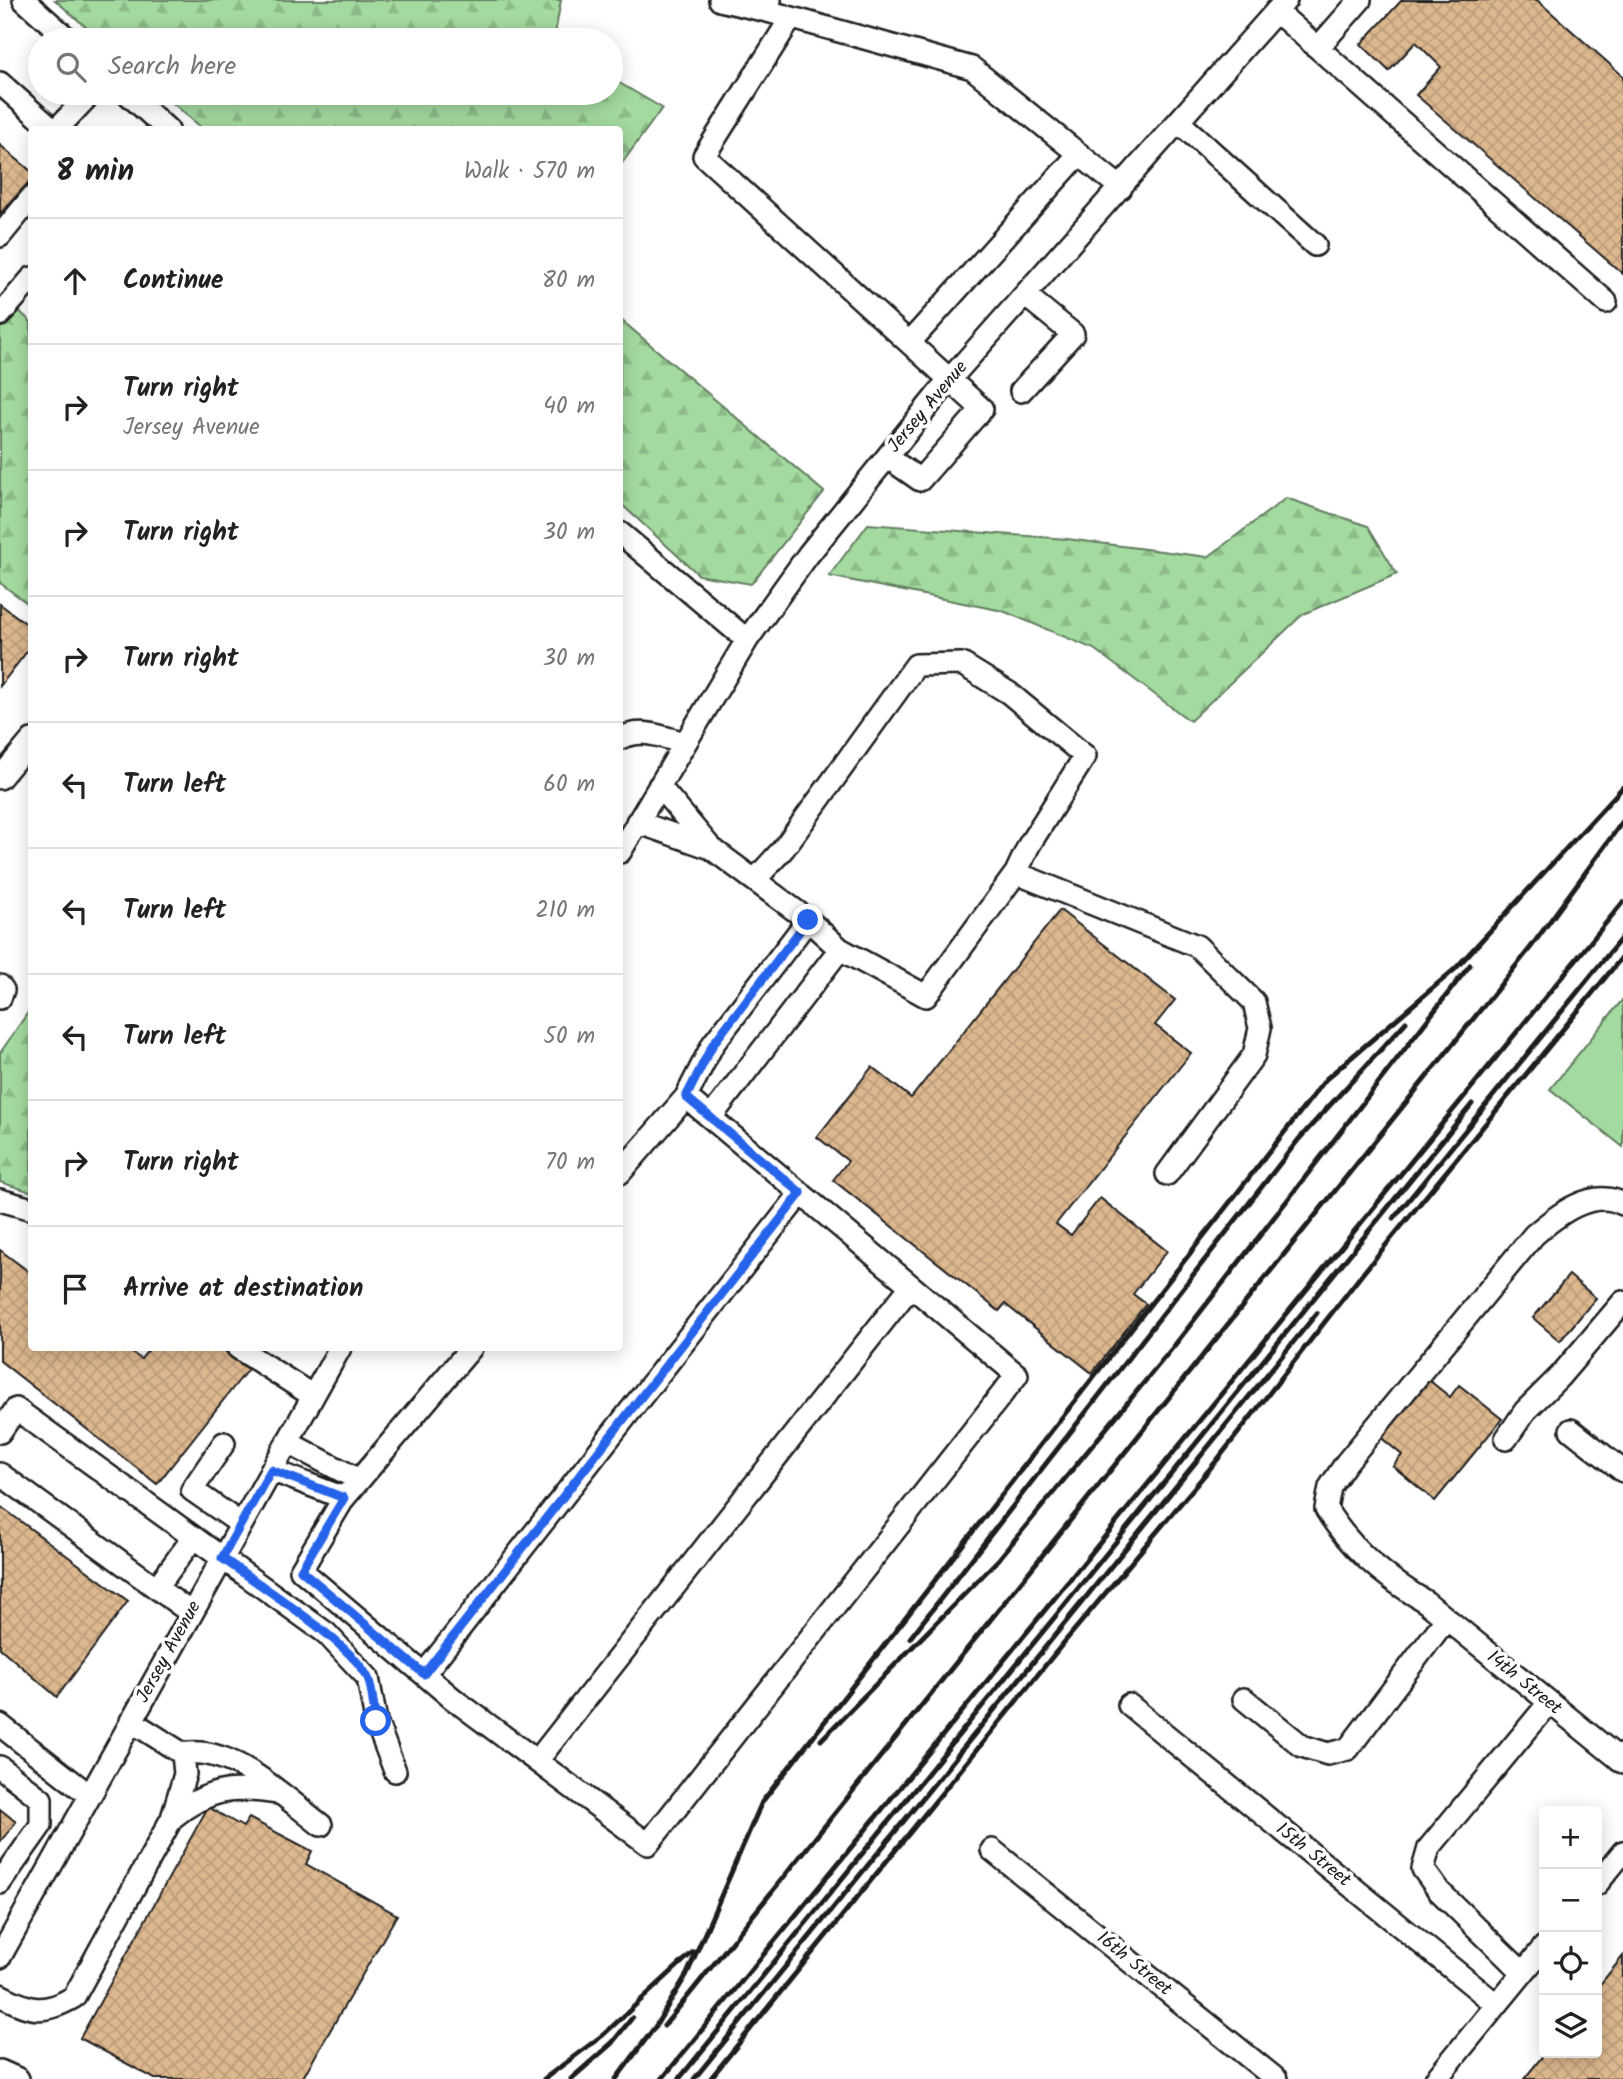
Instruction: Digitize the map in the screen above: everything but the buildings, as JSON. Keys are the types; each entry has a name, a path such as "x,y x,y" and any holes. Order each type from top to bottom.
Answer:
{"street":[{"path":"24,0 56,28"},
{"path":"720,0 769,6 791,18 972,68 1121,188"},
{"path":"1318,48 1360,0"},
{"path":"1281,6 1318,48 1606,303"},
{"name":"Jersey Avenue","path":"623,847 747,640 808,555 950,379 1180,123 1281,6"},
{"path":"791,18 704,156 982,409 920,480 887,457"},
{"path":"0,83 50,126"},
{"path":"59,126 79,105"},
{"path":"139,105 160,126"},
{"path":"1180,123 1315,245"},
{"path":"910,342 1079,154"},
{"path":"0,236 27,211"},
{"path":"0,316 28,283"},
{"path":"1021,391 1073,334 1026,295"},
{"path":"623,536 747,640"},
{"path":"659,786 711,848 808,920 840,949 926,996 1016,873 1029,845 1085,756 1009,693 962,664 916,665 784,848 755,880"},
{"path":"623,737 635,732 646,732 684,743"},
{"path":"0,778 28,745"},
{"path":"637,822 711,848"},
{"path":"1016,873 1197,946 1254,1002 1260,1028 1254,1055 1167,1174"},
{"path":"623,1170 686,1097 713,1044 808,920"},
{"path":"711,1117 840,949"},
{"path":"0,986 3,990 0,998"},
{"path":"468,1351 344,1498 301,1570 424,1674 648,1844 1017,1375 686,1097"},
{"path":"424,1674 801,1193"},
{"path":"0,1200 28,1208"},
{"name":"14th Street","path":"1623,1203 1616,1200 1590,1201 1561,1212 1534,1235 1346,1463 1330,1488 1326,1509 1340,1532 1395,1584 1426,1602 1623,1762"},
{"path":"537,1761 911,1286"},
{"path":"1506,1439 1525,1411 1560,1376 1623,1302"},
{"path":"243,1351 313,1396"},
{"name":"Jersey Avenue","path":"3,1944 53,1861 338,1351"},
{"path":"0,1432 16,1409 326,1633 368,1678 376,1721 395,1770"},
{"path":"1571,1430 1623,1471"},
{"path":"287,1441 359,1480"},
{"path":"224,1443 192,1490 241,1524"},
{"path":"271,1470 344,1498"},
{"path":"0,1474 191,1613"},
{"path":"157,1587 193,1538"},
{"path":"1244,1699 1302,1746 1328,1754 1348,1749 1446,1619"},
{"path":"1523,1973 1439,1891 1423,1869 1429,1848 1549,1703"},
{"name":"15th Street","path":"1129,1704 1497,2004"},
{"path":"131,1721 183,1754 196,1751 254,1772 277,1793 321,1825"},
{"path":"0,1725 89,1795"},
{"path":"0,1995 24,2008 52,2010 74,1997 172,1818 185,1774 183,1754"},
{"path":"27,1788 45,1760"},
{"path":"0,1768 41,1799 41,1825 0,1883"},
{"path":"172,1818 196,1798 228,1791 277,1793"},
{"path":"26,1847 53,1861"},
{"name":"16th Street","path":"992,1850 1276,2079"},
{"path":"1602,1878 1623,1852"},
{"path":"1436,2079 1539,1953"},
{"path":"0,2071 18,2079"}],"green space":[{"path":"55,0 561,0 556,28 87,28"},
{"path":"623,85 662,108 623,162 623,126 200,126 175,105 623,105"},
{"path":"15,307 28,319 28,604 0,583 0,324"},
{"path":"623,322 824,492 751,584 699,575 623,506"},
{"path":"1286,498 1368,526 1397,574 1303,614 1190,721 1094,649 1003,611 829,576 868,524 1067,539 1208,557"},
{"path":"1623,999 1623,1147 1550,1089"},
{"path":"28,1012 28,1191 0,1182 0,1053"}],"railway":[{"path":"616,2079 655,2027 687,1974 762,1802 1326,1079 1455,969 1623,787"},
{"path":"664,2026 1531,947 1623,821"},
{"path":"662,2079 1623,902"},
{"path":"1394,1218 1623,936"},
{"path":"710,2079 1061,1646 1218,1459 1363,1273 1623,956"},
{"path":"821,1740 998,1560 1174,1346 1470,965"},
{"path":"910,1638 1299,1139 1406,1022"},
{"path":"679,2079 1472,1104"},
{"path":"694,2079 1317,1313"},
{"path":"544,2079 603,2035 693,1952"},
{"path":"571,2079 612,2043 632,2018"}],"route":[{"path":"376,1721 368,1678 348,1655 326,1633 222,1558 271,1470 344,1498 301,1570 424,1674 801,1193 686,1097 713,1044 808,920"}]}
